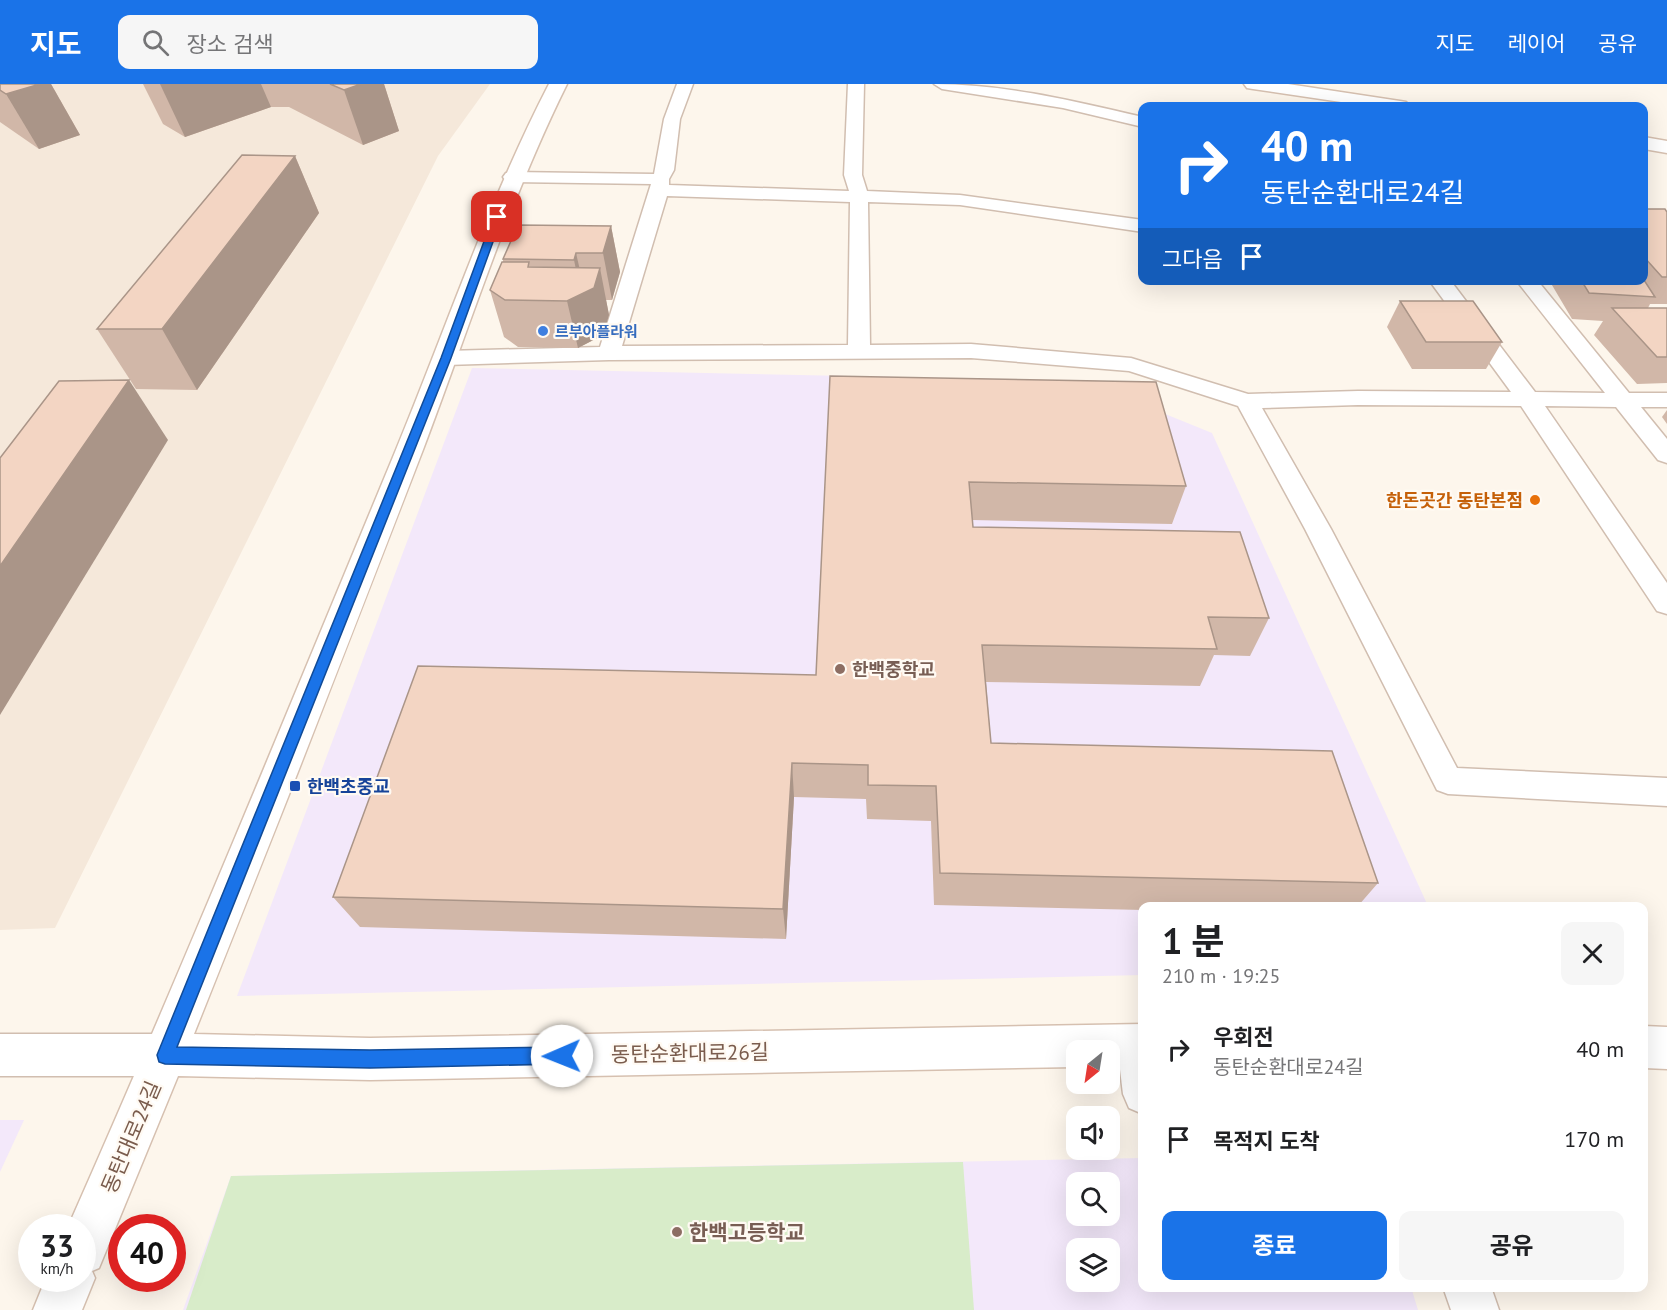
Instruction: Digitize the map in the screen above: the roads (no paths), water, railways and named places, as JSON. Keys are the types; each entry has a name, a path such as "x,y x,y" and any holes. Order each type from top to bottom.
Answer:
{"street":[{"name":"동탄대로24길","path":"96,1218 165,1055 446,358 512,177 558,84"},
{"path":"1253,84 1349,102"},
{"path":"1648,144 1667,147"},
{"name":"동탄순환대로26길","path":"0,1055 370,1059 1138,1045"},
{"path":"1648,1047 1667,1048"},
{"path":"57,1310 65,1292"},
{"path":"1469,1292 1475,1310"}],"lane":[{"path":"609,353 666,177 672,119 685,84"},
{"path":"856,84 847,175 859,195 859,352"},
{"path":"942,84 1063,103 1138,121"},
{"path":"847,175 874,176"},
{"path":"512,177 666,177 859,195 960,200 1138,225"},
{"path":"951,182 1138,215"},
{"path":"1444,285 1528,399 1667,604"},
{"path":"1530,285 1667,455"},
{"path":"446,358 609,353 971,351 1131,365 1247,401 1358,398 1667,400"},
{"path":"1247,401 1318,529 1448,781 1667,792"}],"place":[{"name":"르부아플라워","path":"543,331"},
{"name":"한돈곳간 동탄본점","path":"1535,500"},
{"name":"한백중학교","path":"840,669"},
{"name":"한백초중교","path":"295,786"},
{"name":"한백고등학교","path":"677,1232"}]}
